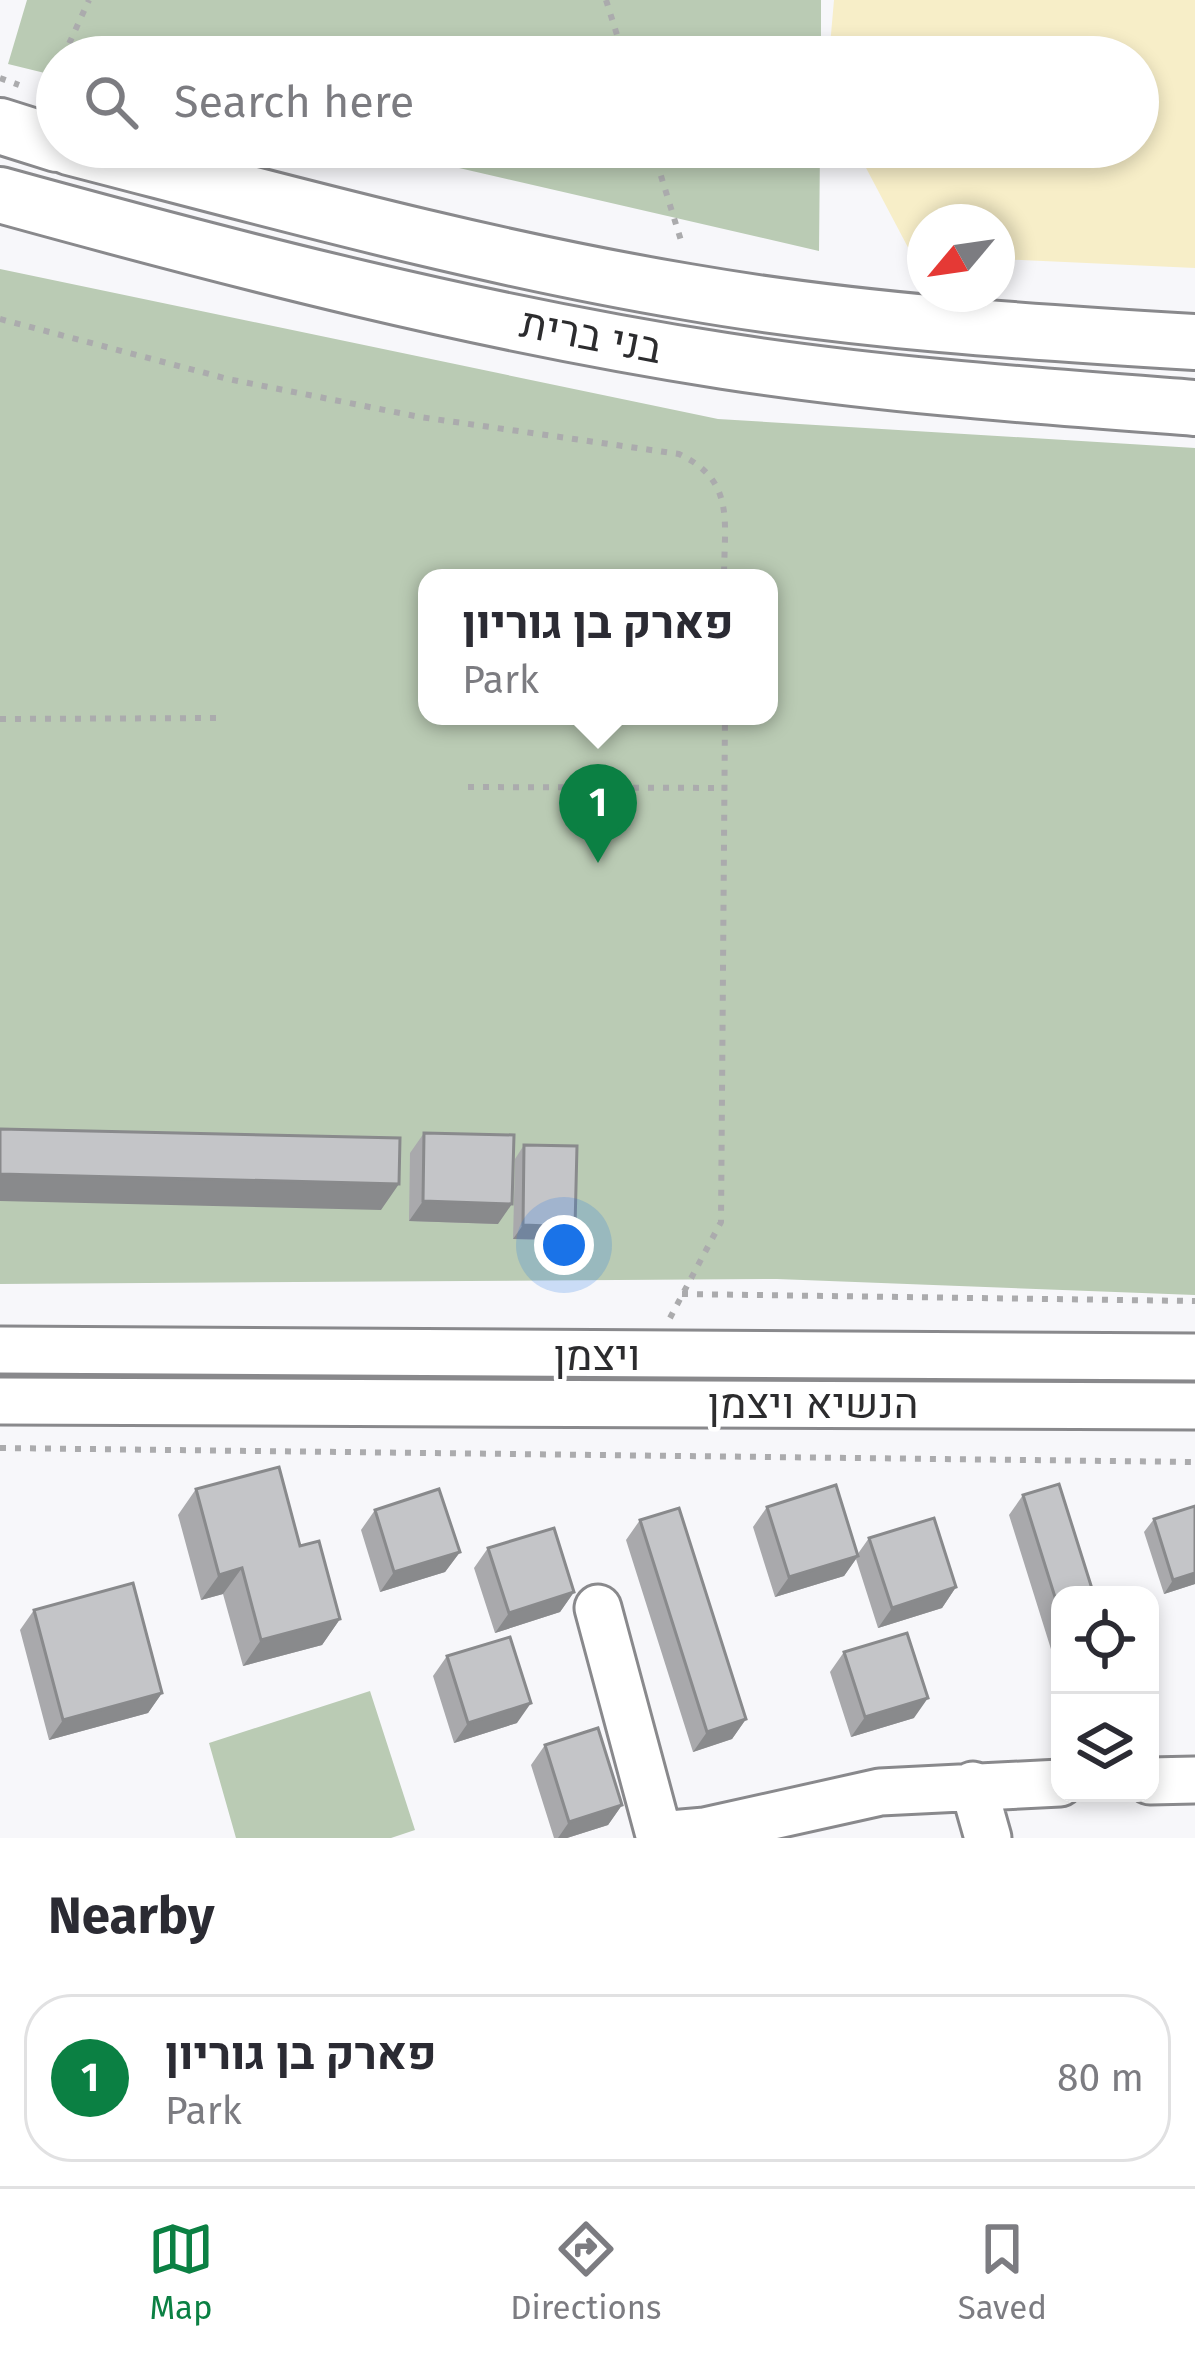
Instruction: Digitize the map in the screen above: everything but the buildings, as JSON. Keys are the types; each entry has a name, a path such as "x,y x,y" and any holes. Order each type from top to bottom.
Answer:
{"main road":[{"path":"0,126 36,121"},
{"name":"בני ברית","path":"149,168 402,234 690,293 1061,334 1195,342"},
{"name":"בני ברית","path":"0,194 243,262 552,331 932,389 1195,408"}],"street":[{"name":"ויצמן","path":"0,1350 1195,1357"},
{"name":"הנשיא ויצמן","path":"0,1401 1195,1406"},
{"path":"598,1608 659,1835 706,1835 880,1792 1051,1783"},
{"path":"1159,1781 1195,1780"},
{"path":"973,1785 988,1838"}],"path":[{"path":"73,36 89,0"},
{"path":"606,0 617,36"},
{"path":"658,168 684,251 662,246"},
{"path":"0,319 228,379 420,417 679,454 703,465 718,484 723,569"},
{"path":"0,719 217,718"},
{"path":"649,1357 721,1222 725,725"},
{"path":"468,787 726,788"},
{"path":"682,1294 1195,1300"},
{"path":"0,1448 1195,1462"}],"green space":[{"path":"27,0 821,0 821,36 36,36 36,71 8,64"},
{"path":"459,168 820,168 819,251"},
{"path":"0,269 718,419 1195,448 1195,1295 777,1279 0,1284"},
{"path":"370,1691 415,1830 391,1838 236,1838 209,1743"}],"sand":[{"path":"834,0 1195,0 1195,268 1015,260 1015,204 907,204 907,246 866,168 1159,168 1159,36 831,36"}],"place":[{"name":"פארק בן גוריון","path":"598,863"}]}
